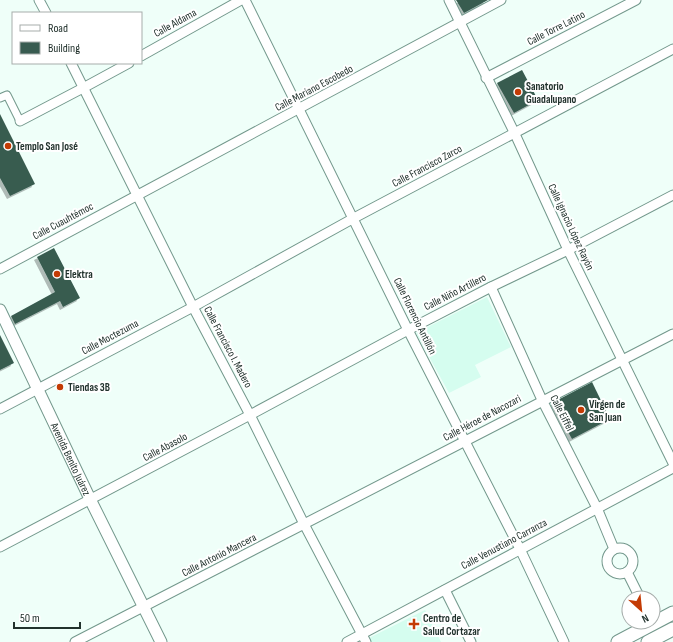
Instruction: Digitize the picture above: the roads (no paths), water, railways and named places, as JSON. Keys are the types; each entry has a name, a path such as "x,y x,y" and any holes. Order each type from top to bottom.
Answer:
{"main road":[{"path":"661,619 673,613"},
{"path":"648,642 673,629"},
{"path":"618,642 639,630"}],"street":[{"path":"39,0 45,12"},
{"name":"Calle Aldama","path":"142,55 241,0"},
{"name":"Calle Florencio Antillón","path":"245,0 408,330 520,549 564,642"},
{"name":"Calle Ignacio López Rayón","path":"449,0 486,78 515,134 568,250 673,463"},
{"name":"Calle Mariano Escobedo","path":"138,196 501,0"},
{"name":"Calle Torre Latino","path":"486,78 636,0"},
{"name":"Calle Francisco Zarco","path":"193,307 354,218 673,49"},
{"name":"Calle Francisco I. Madero","path":"72,64 193,307 364,638"},
{"path":"0,98 7,95 20,121 126,64"},
{"name":"Calle Niño Artillero","path":"250,415 408,330 491,287 568,250 673,195"},
{"name":"Calle Cuauhtémoc","path":"0,269 138,196"},
{"name":"Calle Eiffel","path":"491,287 542,400 597,508 614,549"},
{"name":"Calle Moctezuma","path":"0,409 193,307"},
{"name":"Avenida Benito Juárez","path":"0,310 90,499 161,642"},
{"name":"Calle Héroe de Nacozari","path":"304,524 542,400 673,334"},
{"name":"Calle Abasolo","path":"0,547 250,415"},
{"name":"Calle Venustiano Carranza","path":"347,642 364,638 445,590 673,468"},
{"name":"Calle Antonio Mancera","path":"75,642 304,524"},
{"path":"622,548 632,554 632,566 627,572 620,574 616,573 612,571 608,565 608,558 611,551 614,549 622,548"},
{"path":"627,572 636,590"},
{"path":"445,590 471,642"}],"place":[{"name":"Sanatorio Guadalupano","path":"518,92"},
{"name":"Templo San José","path":"8,146"},
{"name":"Elektra","path":"57,274"},
{"name":"Tiendas 3B","path":"60,387"},
{"name":"Virgen de San Juan","path":"581,410"},
{"name":"Centro de Salud Cortazar","path":"414,624"}]}
